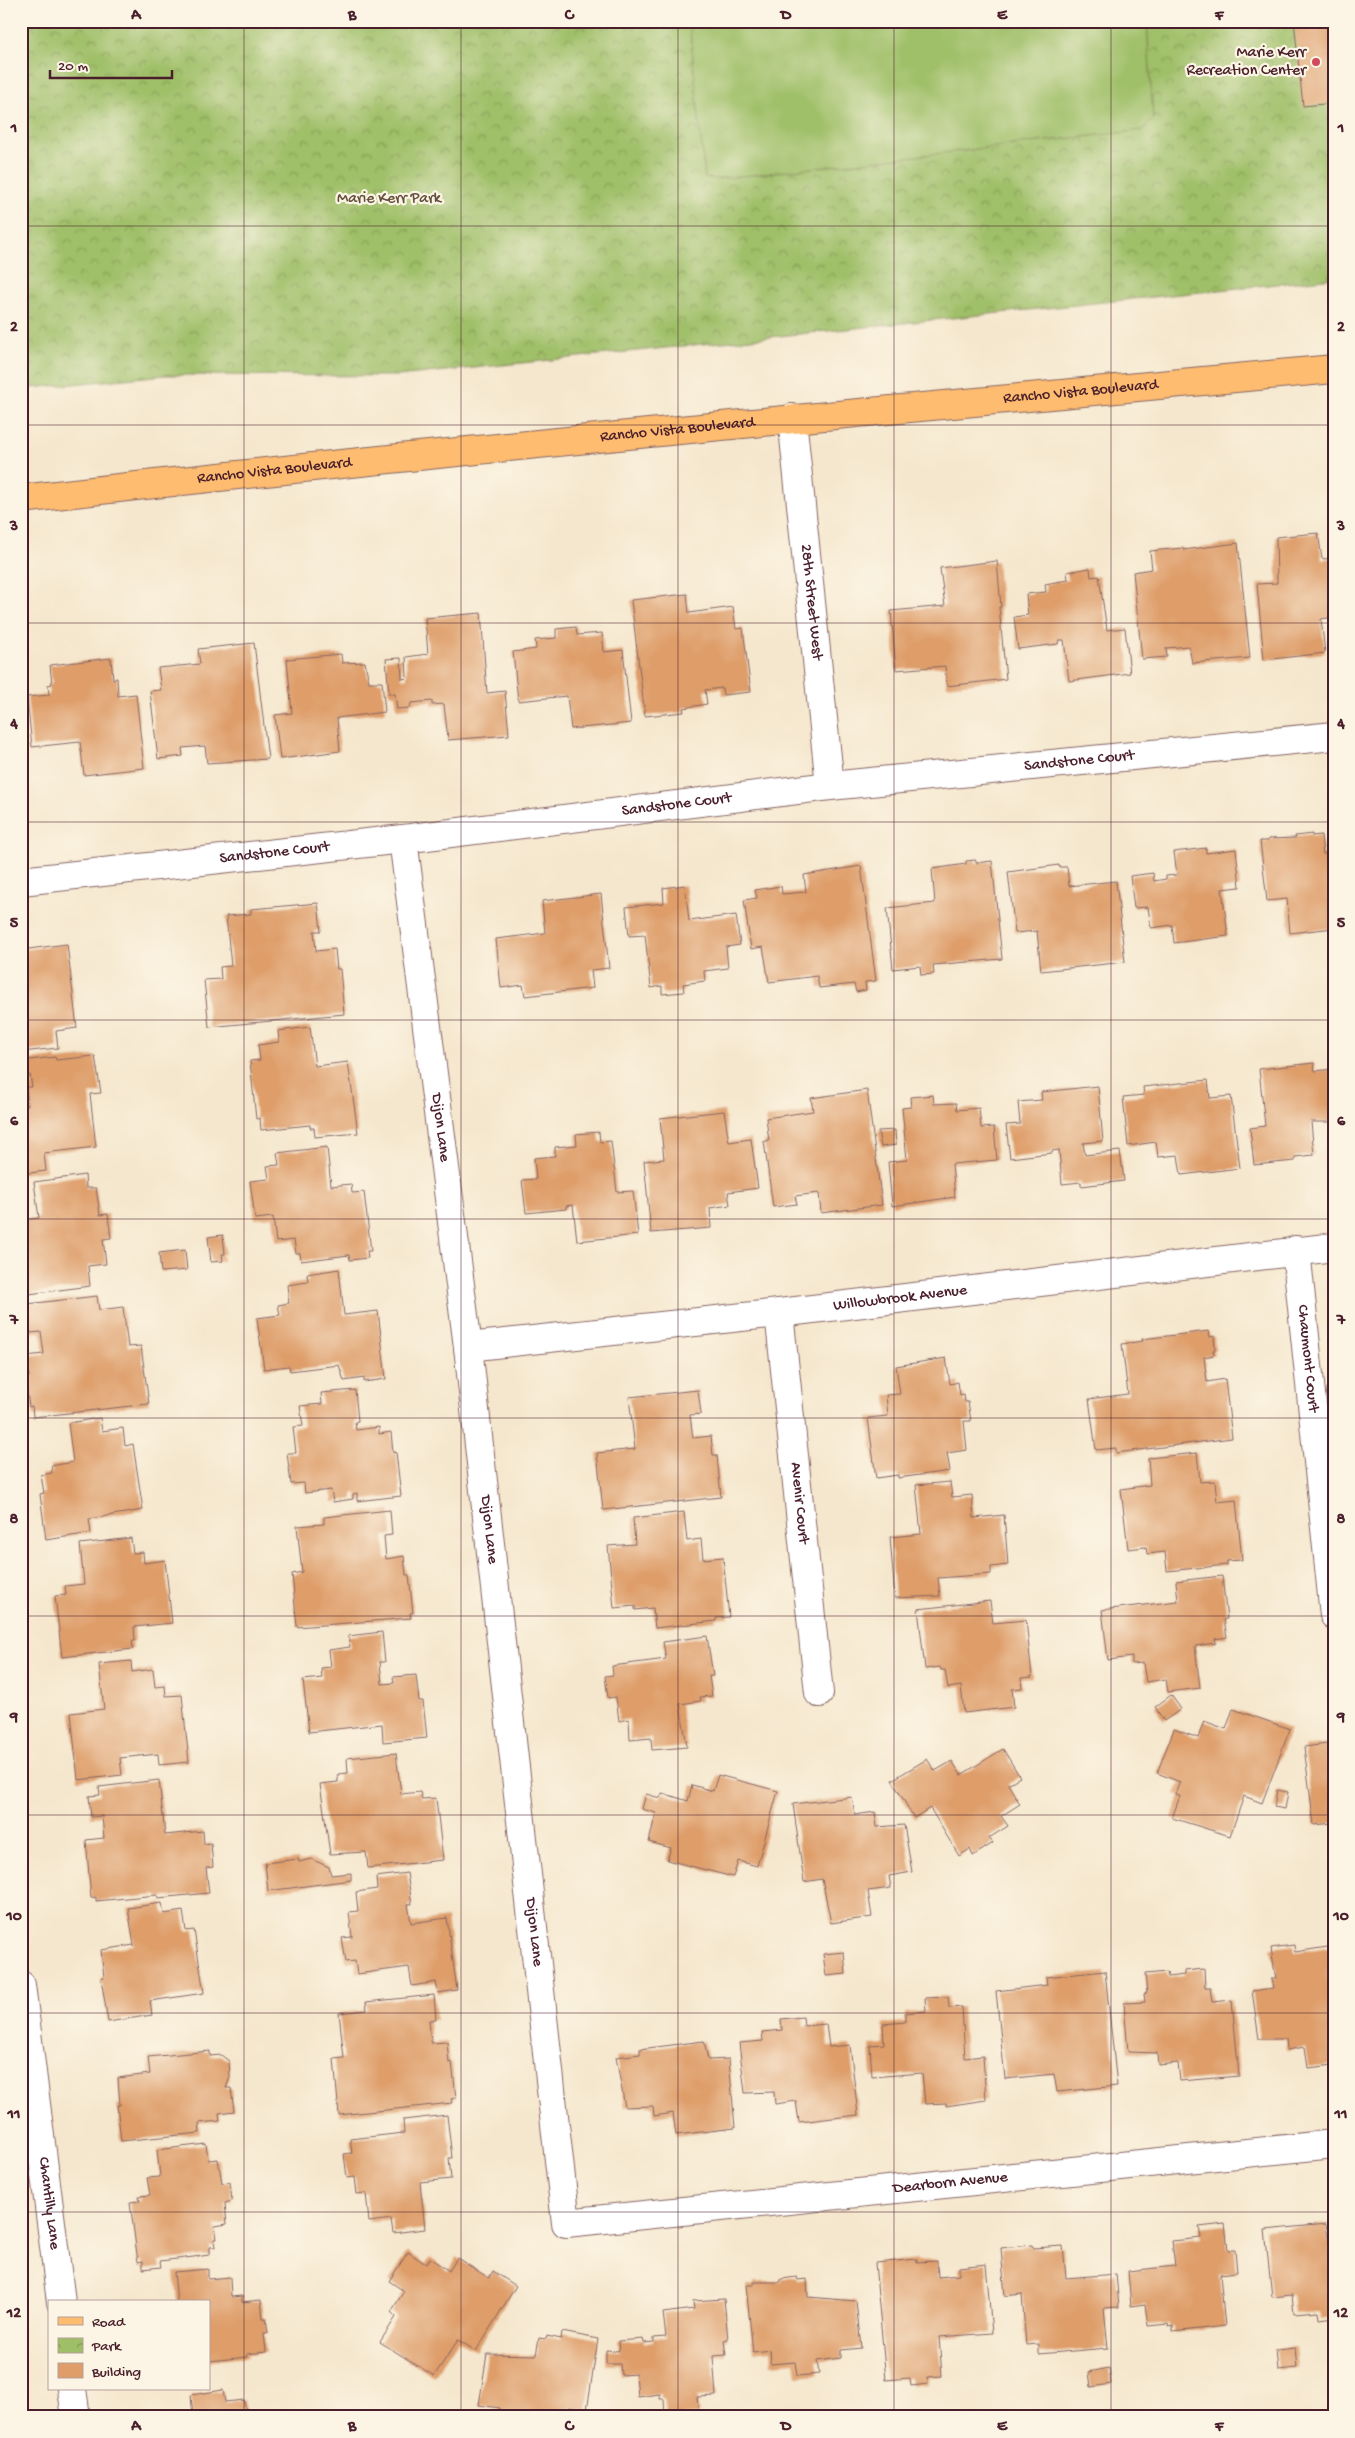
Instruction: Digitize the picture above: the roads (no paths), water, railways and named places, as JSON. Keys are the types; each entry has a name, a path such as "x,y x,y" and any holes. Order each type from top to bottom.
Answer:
{"main road":[{"name":"Rancho Vista Boulevard","path":"21,499 275,470 792,418 1334,369"}],"street":[{"name":"28th Street West","path":"792,418 830,786"},
{"name":"Sandstone Court","path":"21,881 403,839 830,786 1334,736"},
{"name":"Dijon Lane","path":"403,839 468,1347 566,2223"},
{"name":"Willowbrook Avenue","path":"468,1347 779,1313 1334,1246"},
{"name":"Chaumont Court","path":"1296,1250 1334,1615"},
{"name":"Avenir Court","path":"779,1313 818,1693"},
{"name":"Chantilly Lane","path":"21,1985 61,2300"},
{"name":"Dearborn Avenue","path":"566,2223 1334,2144"},
{"path":"72,2390 76,2417"}],"place":[{"name":"Marie Kerr Recreation Center","path":"1316,62"}],"park label":[{"name":"Marie Kerr Park","path":"389,199"}]}
